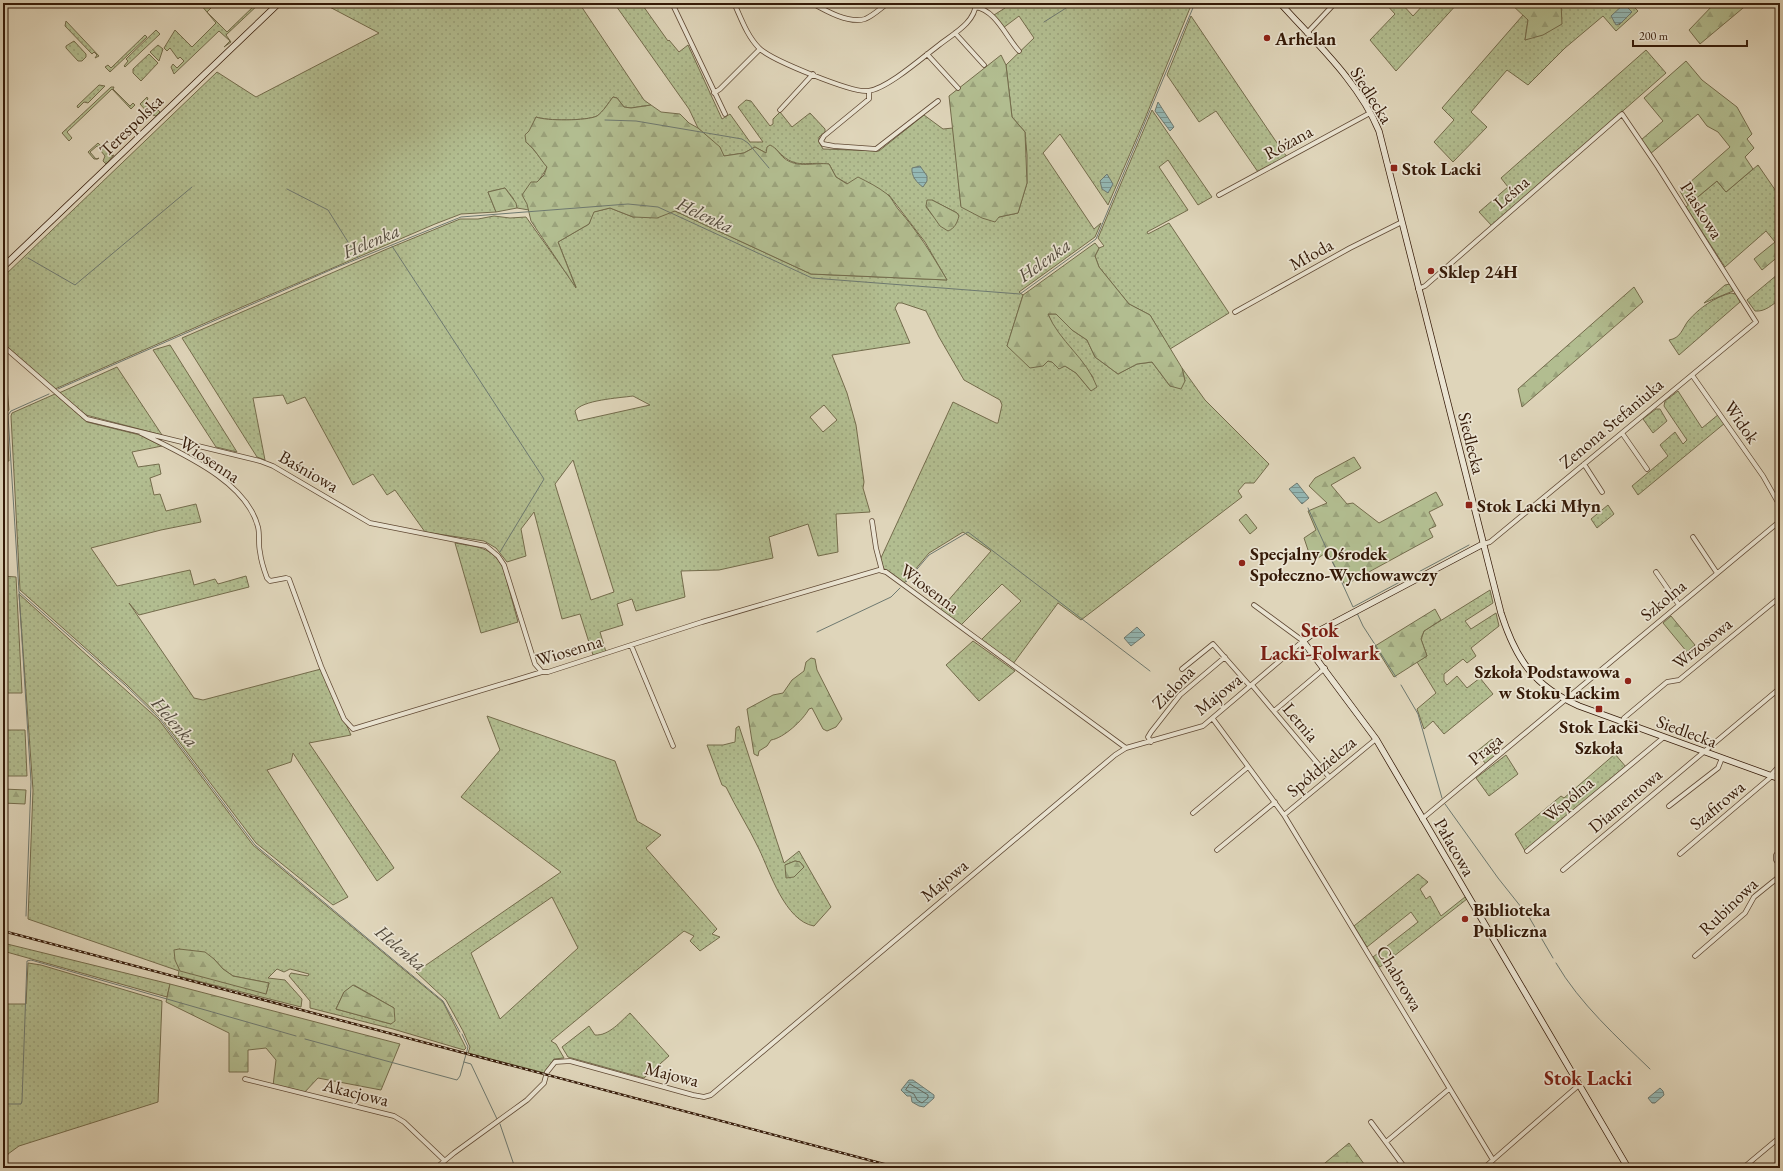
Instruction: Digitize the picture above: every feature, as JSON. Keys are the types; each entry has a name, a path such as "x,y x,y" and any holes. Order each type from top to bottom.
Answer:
{"street":[{"name":"Terespolska","path":"3,267 279,3"},
{"path":"672,3 724,114"},
{"path":"734,3 746,29 760,49 771,56 857,91 869,91 888,83 955,33 971,18 976,5 987,11 992,16 1010,42 1019,51"},
{"path":"812,3 851,20 867,18 888,3"},
{"name":"Siedlecka","path":"1280,3 1353,87 1370,113 1382,138 1418,289 1501,613 1514,648 1523,664 1548,690 1565,700 1780,779"},
{"path":"1307,33 1335,3"},
{"path":"955,33 984,64"},
{"path":"714,93 720,89 760,49"},
{"path":"927,54 958,88"},
{"path":"780,110 813,74"},
{"path":"869,91 869,100 824,136 822,138 822,144 876,149 938,101"},
{"name":"Różana","path":"1219,195 1370,113"},
{"name":"Leśna","path":"1418,289 1425,286 1622,114"},
{"name":"Piaskowa","path":"1622,114 1658,167 1756,322"},
{"name":"Młoda","path":"1235,312 1350,248 1402,222"},
{"name":"Zenona Stefaniuka","path":"1483,544 1490,542 1756,322"},
{"name":"Baśniowa","path":"3,346 84,417 141,433 260,461 273,466 370,523 384,527 486,546 498,556 504,565 535,664 542,672"},
{"name":"Widok","path":"1692,375 1762,476 1780,506"},
{"name":"Wiosenna","path":"141,433 225,481 239,495 250,510 258,527 260,551 267,578 270,581 286,578 289,580 321,666 344,719 353,729 542,672 548,672 631,645 872,572 882,571 1126,748"},
{"path":"1622,433 1647,469"},
{"path":"1584,464 1602,492"},
{"path":"872,521 876,548 882,571"},
{"name":"Szkolna","path":"1565,700 1780,521"},
{"path":"1693,537 1717,573"},
{"name":"Majowa","path":"436,1168 444,1160 527,1100 544,1083 551,1066 555,1062 561,1060 570,1061 693,1095 704,1097 711,1094 1115,755 1126,748 1197,728 1212,719 1303,641 1318,631 1483,544"},
{"path":"1656,572 1678,606"},
{"name":"Wrzosowa","path":"1623,722 1624,718 1667,682 1679,680 1780,597"},
{"name":"Pałacowa","path":"1254,605 1303,641 1325,668 1376,739 1628,1168"},
{"name":"Letnia","path":"1182,669 1213,644 1274,711 1329,777"},
{"path":"631,645 673,746"},
{"name":"Zielona","path":"1151,742 1148,737 1151,732 1180,695 1225,657"},
{"path":"1274,711 1325,668"},
{"name":"Diamentowa","path":"1563,870 1780,688"},
{"name":"Praga","path":"1422,819 1565,700"},
{"name":"Chabrowa","path":"1212,719 1284,814 1493,1160"},
{"name":"Wspólna","path":"1527,851 1664,737"},
{"name":"Spółdzielcza","path":"1284,814 1376,739"},
{"path":"1668,806 1718,768 1722,758"},
{"name":"Szafirowa","path":"1680,854 1771,776 1780,765"},
{"path":"1193,813 1248,767"},
{"path":"1217,850 1275,802"},
{"path":"1780,851 1776,855 1776,860 1780,866"},
{"name":"Rubinowa","path":"1695,956 1745,913 1754,898 1780,876"},
{"name":"Akacjowa","path":"245,1079 394,1116 404,1122 444,1160"},
{"path":"1484,1168 1579,1085"},
{"path":"1386,1142 1449,1089"},
{"path":"1371,1122 1405,1168"},
{"path":"1743,1168 1780,1137"}],"green space":[{"path":"257,3 260,3 226,35 231,42 224,47 230,41 219,31 174,74 171,67 173,64 177,68 184,61 180,57 178,59 170,48 167,51 164,48 175,30 192,47 216,23 201,5 212,7 207,12 227,32"},
{"path":"322,3 409,3 415,6 418,3 579,3 644,100 651,105 631,108 624,107 617,98 613,97 604,110 592,118 566,120 536,117 526,142 547,167 531,193 528,204 529,210 517,208 513,198 505,188 488,192 496,212 461,214 435,224 55,389 3,343 3,277 217,72 256,97 379,33"},
{"path":"614,3 641,3 668,41 669,40 679,52 688,45 722,119 730,114 750,142 763,142 738,107 746,100 751,101 770,126 773,124 773,119 780,112 792,127 810,113 825,129 825,132 819,137 819,142 823,149 879,151 924,115 943,129 953,128 961,206 999,217 1018,213 1027,183 1027,155 1025,132 1012,117 1006,65 1034,38 1019,16 1003,28 994,15 1005,8 1002,3 1192,3 1108,205 1060,134 1043,153 1094,229 1101,223 1095,237 1019,292 1023,295 1007,346 1052,362 1059,368 1065,366 1076,373 1091,391 1093,377 1054,328 1048,314 1056,314 1072,330 1087,340 1095,357 1118,374 1137,364 1152,362 1170,386 1185,381 1182,368 1205,400 1269,464 1254,483 1245,483 1238,491 1242,497 1081,620 1058,603 1013,664 981,640 1021,601 1002,584 961,625 940,610 991,551 963,532 929,553 904,583 884,569 880,560 953,402 996,423 998,423 1002,405 1000,400 964,380 926,311 898,303 895,308 910,343 832,355 847,393 856,425 864,482 863,488 870,512 836,514 838,552 818,556 808,524 769,537 773,558 719,570 681,571 685,597 636,611 632,599 617,604 623,625 600,632 606,652 593,655 580,614 562,619 534,512 521,529 526,556 507,562 496,548 484,541 425,532 395,490 387,495 373,474 353,485 305,397 287,404 283,395 253,398 265,460 257,457 182,338 460,219 478,219 494,216 510,218 526,217 576,287 558,242 589,224 593,212 610,208 633,217 675,211 811,274 947,280 925,242 889,195 848,184 836,177 829,164 800,164 788,160 775,148 766,153 755,147 744,153 724,156 719,147 698,128 689,109","holes":["932,200 957,213 959,216 933,216 926,207","633,396 650,405 578,421 575,411 579,407 585,404","824,405 837,420 823,432 810,417","573,460 614,592 591,600 555,484"]},
{"path":"1385,3 1401,3 1413,16 1425,3 1458,3 1396,71 1370,40 1395,14"},
{"path":"1510,3 1561,3 1562,24 1543,35 1525,40 1528,20"},
{"path":"1561,3 1630,3 1638,11 1616,31 1603,16 1565,48 1528,85 1507,70 1471,112 1487,127 1453,162 1434,142 1454,120 1442,108 1523,15 1528,20 1525,40 1561,24","holes":["1624,4 1631,12 1619,25"]},
{"path":"1715,3 1749,3 1700,44 1689,30"},
{"path":"1191,16 1287,157 1258,172 1216,111 1199,122 1167,75"},
{"path":"66,21 99,56 95,58 97,55 94,52 92,54 65,26"},
{"path":"156,30 160,34 125,67 124,66 128,61 126,59"},
{"path":"145,35 147,37 110,72 105,67 108,65 111,68"},
{"path":"74,41 86,54 86,57 82,61 78,61 66,48 66,46"},
{"path":"158,45 163,49 159,61 150,52"},
{"path":"1646,50 1666,73 1492,226 1479,212 1508,187 1501,178"},
{"path":"149,54 158,63 141,81 133,73 133,69"},
{"path":"1001,55 1006,65 1012,117 1025,132 1027,183 1018,213 999,217 995,222 982,218 961,207 949,96"},
{"path":"1686,61 1702,80 1737,107 1752,134 1747,139 1754,148 1745,157 1753,169 1726,192 1717,181 1688,205 1680,191 1730,147 1718,132 1707,126 1698,114 1650,154 1641,140 1663,121 1644,98"},
{"path":"99,85 105,86 88,103 84,102 78,108 77,106"},
{"path":"111,87 114,87 113,89 130,106 133,103 135,105 131,109 112,89 67,132 72,138 69,141 62,133"},
{"path":"147,97 148,99 146,101 156,112 158,110 160,112 156,116 149,114 140,104"},
{"path":"613,97 617,98 624,107 631,108 651,105 661,112 680,114 689,123 698,128 720,147 724,156 744,153 755,147 766,153 767,147 770,145 789,161 800,164 829,164 836,177 847,184 858,177 884,191 912,226 947,280 811,274 675,211 657,218 633,217 610,208 594,212 589,224 558,242 576,288 531,221 527,204 522,195 531,182 537,182 544,175 547,167 526,142 525,135 529,131 536,117 566,120 592,118 604,110"},
{"path":"1152,110 1212,197 1198,205 1168,160 1159,167 1188,210 1147,232 1148,234 1169,223 1229,313 1170,349 1150,315 1129,304 1099,267 1095,256 1099,248 1104,246 1098,238"},
{"path":"98,143 111,156 114,155 106,164 103,161 105,156 97,146 90,152 96,159 94,159 88,152"},
{"path":"1758,165 1780,197 1780,238 1775,242 1766,231 1725,267 1686,207 1717,181 1726,192"},
{"path":"505,188 516,203 517,208 496,212 488,192"},
{"path":"927,200 932,200 957,213 959,216 954,227 948,231 940,226 926,206"},
{"path":"1780,238 1780,255 1762,270 1754,259"},
{"path":"1095,243 1099,248 1095,256 1099,267 1129,304 1150,315 1182,368 1185,381 1181,389 1170,386 1152,362 1137,364 1118,374 1095,357 1087,340 1072,330 1056,314 1048,314 1059,333 1087,368 1097,387 1091,391 1076,373 1065,366 1059,369 1052,362 1048,361 1043,366 1030,368 1007,346 1023,295"},
{"path":"1778,274 1780,277 1780,299 1765,309 1755,311 1747,300"},
{"path":"1730,284 1733,291 1704,303 1725,285"},
{"path":"1634,287 1643,302 1522,407 1518,389"},
{"path":"1731,293 1736,294 1740,302 1679,355 1669,340 1681,333 1688,321 1702,307 1719,297"},
{"path":"170,345 237,452 216,447 153,350"},
{"path":"3,366 5,366 9,410 6,413 9,461 3,461"},
{"path":"117,367 162,435 86,415 59,393"},
{"path":"1678,391 1702,428 1719,414 1725,423 1638,495 1632,486 1668,456 1660,445 1675,432 1683,444 1687,440 1664,406 1665,401"},
{"path":"55,394 87,422 140,435 162,446 132,452 138,467 159,464 161,474 150,478 154,495 160,494 166,511 196,504 201,522 161,530 91,548 117,586 190,570 194,585 215,579 218,584 246,576 249,587 139,615 129,603 194,698 203,700 321,669 351,735 309,743 394,868 377,881 293,753 291,762 267,770 348,897 333,905 256,843 161,718 126,684 20,590 11,416 12,413"},
{"path":"1656,409 1660,409 1667,421 1653,433 1643,419"},
{"path":"1354,457 1361,468 1331,485 1347,504 1353,503 1379,523 1436,492 1443,505 1429,512 1436,526 1429,529 1433,537 1345,585 1327,552 1312,562 1304,538 1316,530 1308,511 1327,503 1309,486 1315,478"},
{"path":"1608,505 1614,514 1597,528 1591,519"},
{"path":"1246,514 1257,528 1250,534 1239,520"},
{"path":"455,543 488,551 498,560 503,567 518,622 481,633"},
{"path":"3,576 16,577 22,693 3,693"},
{"path":"1490,590 1493,603 1465,621 1471,629 1496,613 1499,626 1471,648 1476,656 1467,663 1463,659 1444,674 1444,681 1447,685 1457,676 1467,688 1480,678 1493,694 1444,734 1433,721 1424,729 1417,709 1436,693 1417,662 1427,656 1421,639 1424,631"},
{"path":"19,594 159,720 253,845 443,1002 466,1048 464,1050 393,1029 310,1008 310,1001 289,976 291,973 308,976 309,974 290,969 284,972 277,969 268,978 285,980 302,999 301,1007 178,976 179,971 28,919 33,790","holes":["179,949 214,959 223,969 233,976 269,983 266,994","354,985 394,1008 391,1024 336,1009 344,992"]},
{"path":"1435,609 1441,620 1424,631 1421,639 1427,656 1394,677 1375,646"},
{"path":"1671,616 1695,645 1687,652 1663,623"},
{"path":"973,641 1015,671 979,701 946,665"},
{"path":"811,658 815,659 817,670 842,719 836,727 827,731 823,729 812,708 809,709 793,728 782,736 771,740 767,746 759,751 758,756 754,754 747,709 773,695 783,693 792,680 804,671 806,662"},
{"path":"487,716 615,761 637,821 661,835 646,848 717,929 712,934 720,937 700,951 690,941 694,936 684,931 551,1041 556,1044 564,1058 554,1059 545,1073 468,1053 470,1047 446,1000 416,972 561,872 461,797 500,750","holes":["552,897 578,948 500,1019 471,953"]},
{"path":"739,726 784,863 799,851 831,907 814,926 804,922 787,906 751,833 726,787 722,785 707,745 723,745 735,742 736,728","holes":["795,861 800,862 804,867 794,877 785,865"]},
{"path":"3,730 25,730 27,776 3,776"},
{"path":"1492,739 1502,751 1486,764 1476,752"},
{"path":"1615,754 1626,767 1525,851 1515,834 1561,796 1564,798"},
{"path":"1506,755 1518,774 1489,796 1476,778"},
{"path":"3,789 26,790 25,804 3,803"},
{"path":"795,861 800,862 804,867 794,877 786,878 785,865"},
{"path":"1418,874 1428,882 1420,889 1426,899 1430,896 1441,916 1465,897 1467,899 1380,967 1373,957 1418,922 1411,912 1367,947 1354,926"},
{"path":"3,943 170,984 167,997 3,951"},
{"path":"179,949 205,952 233,976 269,983 266,994 180,971 175,960 174,950"},
{"path":"28,963 41,965 162,1001 158,1102 19,1146 8,1154 3,1168 3,1004 26,1004"},
{"path":"170,984 400,1044 381,1090 318,1078 303,1094 273,1086 276,1060 266,1048 248,1050 248,1072 229,1072 229,1033 166,1002"},
{"path":"353,985 394,1008 395,1021 391,1024 336,1009 344,992"},
{"path":"630,1013 669,1056 644,1078 568,1057 562,1047 589,1026 595,1035 600,1035 610,1031"},
{"path":"1349,1143 1367,1168 1319,1168"}],"water":[{"path":"1624,4 1632,12 1621,23 1616,25 1611,16"},
{"path":"1158,102 1174,127 1170,131 1155,111"},
{"path":"920,166 927,176 927,181 923,187 912,174 912,168"},
{"path":"1107,174 1113,184 1108,193 1102,189 1100,181"},
{"path":"1297,483 1309,498 1302,504 1289,489"},
{"path":"1137,627 1145,635 1131,646 1124,638"},
{"path":"909,1080 913,1080 934,1095 934,1098 924,1107 912,1102 911,1096 907,1096 901,1090"},
{"path":"1660,1088 1664,1095 1655,1103 1652,1103 1648,1098"}],"waterway":[{"path":"1044,22 1074,3"},
{"name":"Helenka","path":"58,389 335,268 461,217 628,204 658,207 812,278 1020,294 1096,239 1195,3"},
{"path":"1633,3 1636,6"},
{"path":"605,120 636,121 742,139 748,143 769,168"},
{"path":"28,258 75,285 192,187"},
{"path":"287,189 328,210 358,258"},
{"path":"392,246 544,479 500,552"},
{"name":"Helenka","path":"49,394 11,411 8,415 19,592 125,685 160,719 255,845 443,1001 460,1032"},
{"path":"1308,508 1353,607 1469,545"},
{"path":"906,582 929,555 968,532 1150,671"},
{"path":"817,632 891,597 900,588"},
{"path":"19,593 31,782 26,916"},
{"path":"1357,613 1363,626 1396,677"},
{"path":"1401,685 1418,714 1442,798"},
{"path":"1445,804 1498,878 1529,917 1553,958"},
{"path":"3,1104 21,1104 22,1101 27,961 31,960 296,1036"},
{"path":"1556,963 1576,992 1588,1006 1650,1069"},
{"path":"305,1039 457,1080 460,1076 468,1047 462,1034"},
{"name":"Helenka","path":"464,1062 471,1064 497,1119"},
{"name":"Helenka","path":"500,1124 515,1168"}],"railway":[{"path":"3,931 899,1168"}],"place":[{"name":"Arhelan","path":"1267,38"},
{"name":"Stok Lacki","path":"1394,168"},
{"name":"Sklep 24H","path":"1431,271"},
{"name":"Stok Lacki Młyn","path":"1469,505"},
{"name":"Specjalny Ośrodek Społeczno-Wychowawczy","path":"1242,563"},
{"name":"Szkoła Podstawowa w Stoku Lackim","path":"1628,681"},
{"name":"Stok Lacki Szkoła","path":"1599,709"},
{"name":"Biblioteka Publiczna","path":"1465,919"}],"district":[{"name":"Stok Lacki-Folwark","path":"1320,642"},
{"name":"Stok Lacki","path":"1588,1078"}]}
